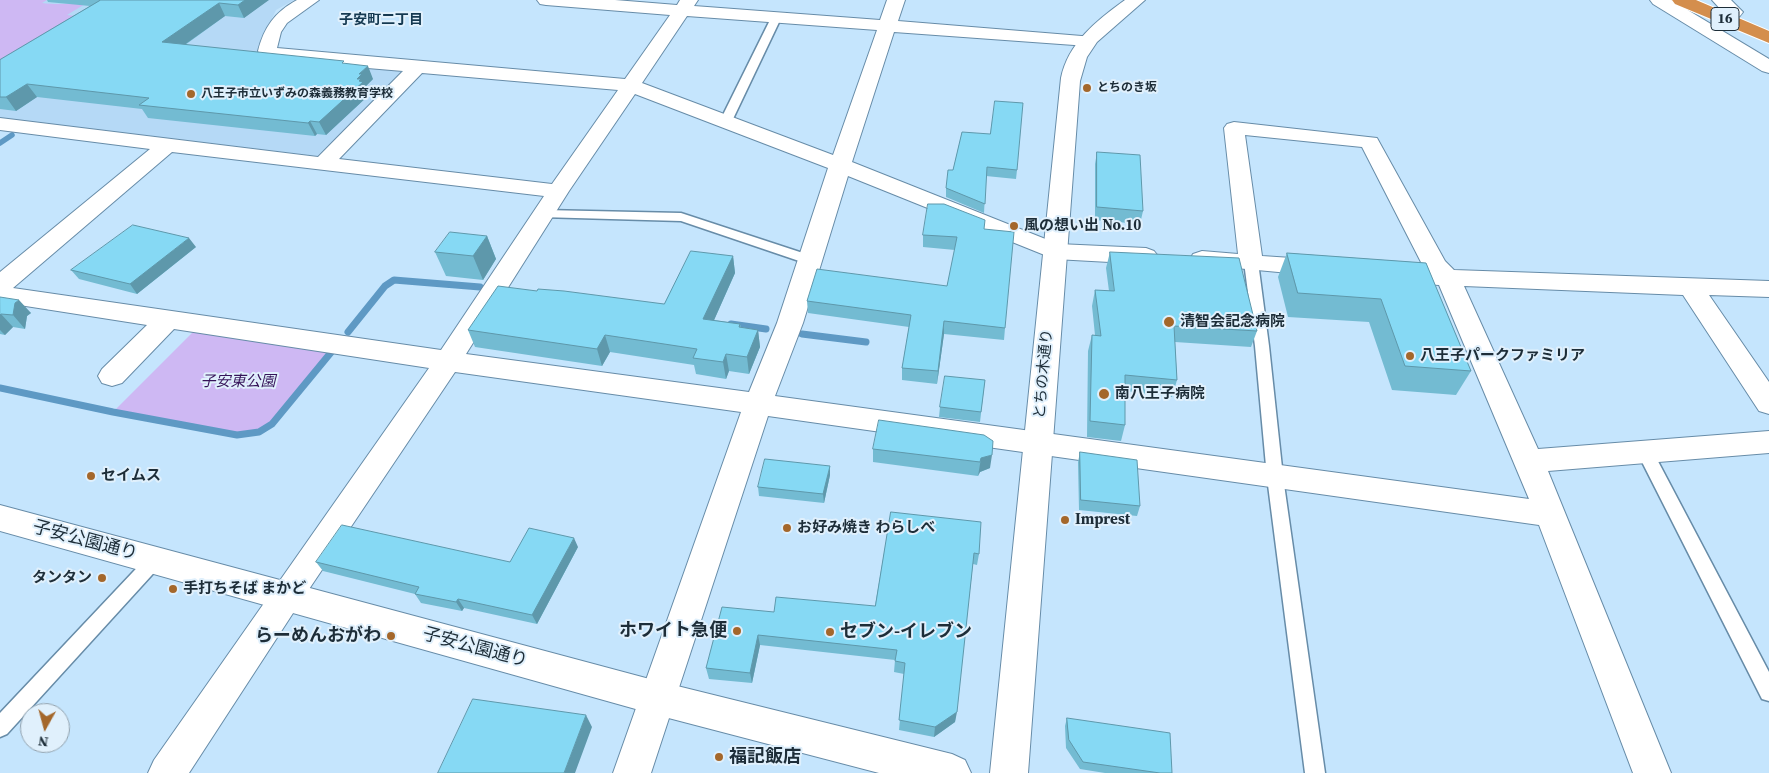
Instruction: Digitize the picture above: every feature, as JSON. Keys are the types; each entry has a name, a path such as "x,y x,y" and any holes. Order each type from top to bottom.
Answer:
{"highway":[{"name":"16","path":"1680,0 1769,38"}],"street":[{"path":"310,0 291,9 277,22 270,35 267,51 285,55 630,85 840,165 1055,251 1340,269"},
{"path":"546,0 686,6 776,18 1088,41"},
{"path":"632,773 758,404 790,323 840,165 896,0"},
{"name":"とちの木通り","path":"1009,773 1068,95 1073,67 1082,48 1116,14 1136,0"},
{"path":"1659,0 1769,67"},
{"path":"1721,0 1734,12 1725,19"},
{"path":"167,773 285,597 448,361 558,191 686,6"},
{"path":"323,164 418,66"},
{"path":"0,124 558,191"},
{"path":"1251,262 1234,128 1370,142 1435,266 1448,278 1529,461 1548,514 1652,773"},
{"path":"0,285 168,145"},
{"path":"1369,272 1448,278 1769,289"},
{"path":"1690,286 1769,404"},
{"path":"0,294 448,361 1548,514"},
{"path":"112,376 168,319"},
{"path":"1529,461 1769,442"},
{"name":"子安公園通り","path":"0,518 658,698 952,773"}],"lane":[{"path":"726,121 776,18"},
{"path":"544,214 681,217 696,220 810,260"},
{"path":"1251,262 1262,346 1275,477 1314,773"},
{"path":"1646,452 1769,692"},
{"path":"0,727 155,560"}],"shaded area":[{"name":"八王子市立いずみの森義務教育学校","path":"0,0 294,0 276,10 255,55 406,71 317,156 0,118"}],"green space":[{"path":"0,0 47,0 42,3 85,4 67,15 95,18 0,66"},
{"name":"子安東公園","path":"201,324 337,345 272,424 259,432 237,435 113,412"}],"building":[{"path":"101,0 245,0 238,5 219,3 162,42 344,61 342,63 368,66 359,74 362,74 357,79 361,79 359,81 363,82 319,122 310,121 308,123 139,105 149,98 27,84 6,97 0,97 0,60"},
{"path":"995,101 1023,103 1017,170 987,167 985,204 946,188 948,170 953,170 962,132 990,134"},
{"path":"1097,152 1140,155 1143,211 1097,207"},
{"path":"928,204 944,204 985,220 984,229 1014,232 1005,328 944,321 938,371 902,368 911,315 807,301 817,269 947,286 957,237 923,235"},
{"path":"133,225 189,238 130,284 71,270"},
{"path":"450,232 487,236 473,256 435,252"},
{"path":"691,251 733,256 703,319 740,324 739,327 758,330 747,357 726,354 723,362 693,358 697,349 605,335 597,349 468,330 498,286 537,291 538,289 564,291 664,304"},
{"path":"1110,252 1239,258 1257,331 1174,326 1177,380 1125,375 1125,425 1090,421 1092,335 1101,336 1095,290 1114,291"},
{"path":"1287,253 1426,263 1471,371 1405,366 1381,299 1298,293"},
{"path":"0,297 19,300 15,303 13,315 0,315"},
{"path":"945,376 985,380 981,412 940,407"},
{"path":"879,420 984,435 993,441 992,455 981,458 980,462 873,449"},
{"path":"1080,452 1137,460 1140,506 1081,500"},
{"path":"765,459 830,466 823,494 758,487"},
{"path":"891,512 981,522 979,554 974,553 957,712 935,727 899,720 905,663 895,661 897,650 758,635 750,673 706,668 722,607 774,612 776,597 875,606"},
{"path":"342,525 510,562 529,528 574,538 532,615 458,599 456,602 415,594 419,587 316,562"},
{"path":"473,699 586,715 564,773 438,773"},
{"path":"1067,718 1170,733 1172,773 1083,762 1069,740"}],"waterway":[{"path":"0,143 12,135"},
{"path":"348,332 385,286 394,280 480,287"},
{"path":"731,324 766,329"},
{"path":"802,334 866,342"},
{"path":"0,388 113,412 237,435 259,432 272,424 333,350"}],"place":[{"name":"とちのき坂","path":"1087,88"},
{"name":"八王子市立いずみの森義務教育学校","path":"191,94"},
{"name":"風の想い出 No.10","path":"1014,226"},
{"name":"清智会記念病院","path":"1169,322"},
{"name":"八王子パークファミリア","path":"1410,356"},
{"name":"南八王子病院","path":"1104,394"},
{"name":"セイムス","path":"91,476"},
{"name":"Imprest","path":"1065,520"},
{"name":"お好み焼き わらしべ","path":"787,528"},
{"name":"タンタン","path":"102,578"},
{"name":"手打ちそば まかど","path":"173,589"},
{"name":"ホワイト急便","path":"737,631"},
{"name":"セブン-イレブン","path":"830,632"},
{"name":"らーめんおがわ","path":"391,636"},
{"name":"福記飯店","path":"719,757"}],"district":[{"name":"子安町二丁目","path":"381,20"}]}
